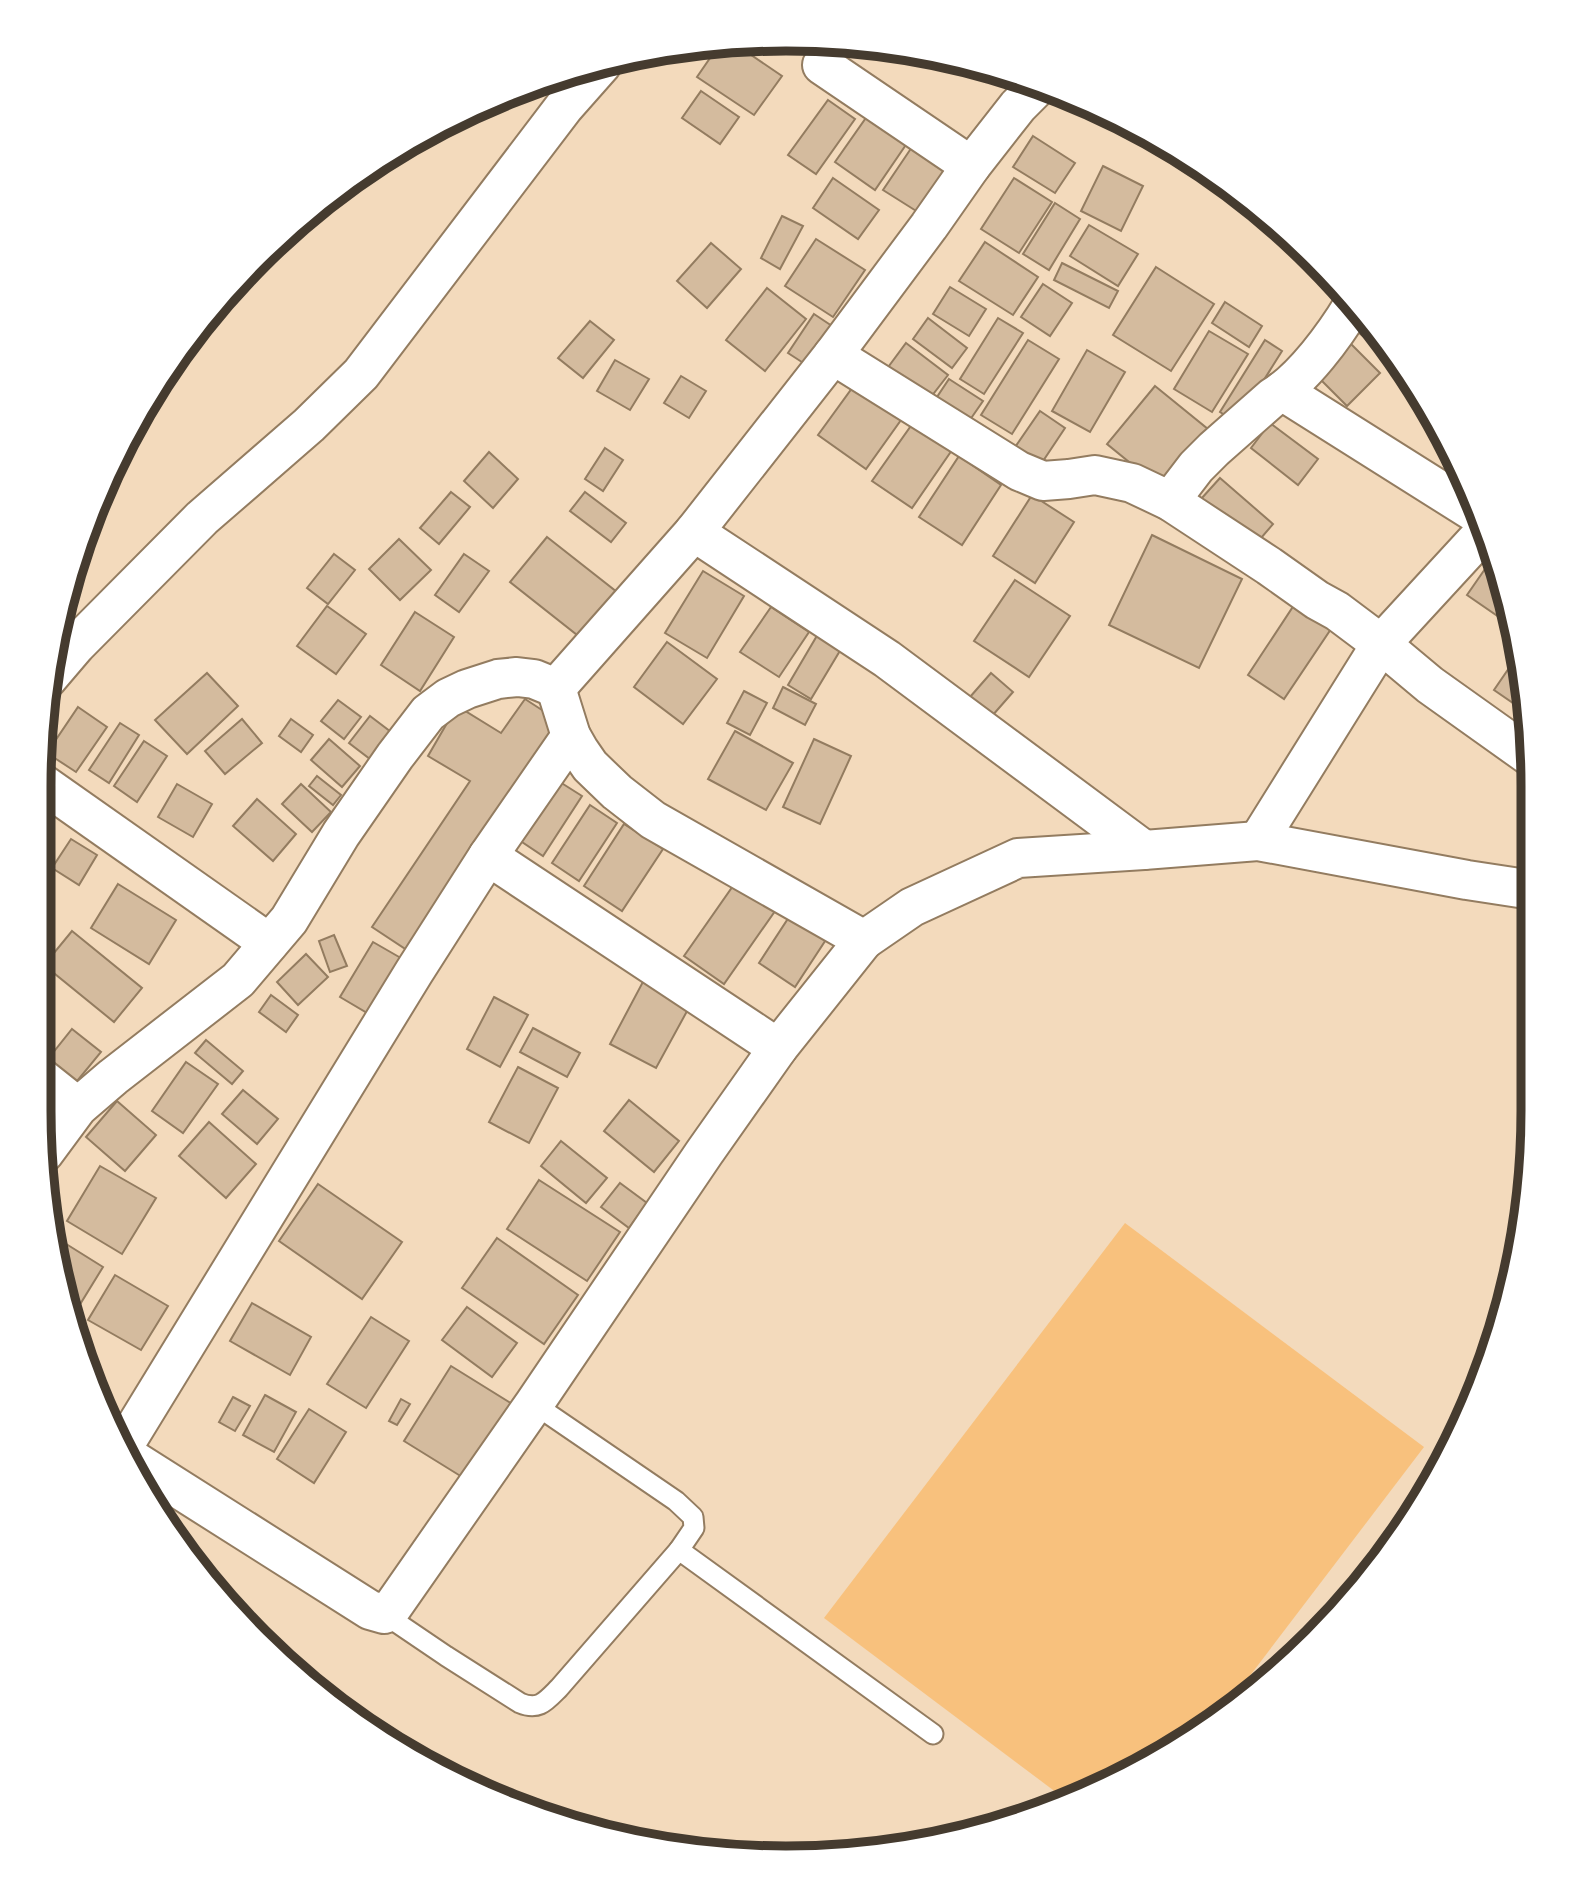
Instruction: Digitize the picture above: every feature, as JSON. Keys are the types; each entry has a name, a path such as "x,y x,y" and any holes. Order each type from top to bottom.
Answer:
{"street":[{"path":"822,65 971,166"},
{"path":"62,662 202,518 309,425 360,374 556,117 590,78"},
{"path":"556,688 694,532 833,355 971,166 1031,93"},
{"path":"1170,501 1196,467 1214,449 1305,370 1348,312"},
{"path":"833,355 1019,471 1043,481 1095,475 1132,483 1170,501 1337,611 1381,643 1430,685 1520,749"},
{"path":"1282,391 1466,507"},
{"path":"694,532 887,659 1144,850"},
{"path":"1258,841 1381,643 1478,539"},
{"path":"52,1143 78,1107 238,980 289,920 341,834 395,755 428,713 448,698 498,679 534,679 556,688"},
{"path":"556,688 571,736 590,766 617,792 653,820 864,940"},
{"path":"128,1438 414,972 488,856 571,736"},
{"path":"51,790 269,943"},
{"path":"142,1466 370,1610 384,1614 389,1612 778,1048 864,940 912,907 1018,858 1258,841 1521,888"},
{"path":"488,856 778,1048"},
{"path":"51,1086 78,1107"}],"lane":[{"path":"384,1614 512,1698 530,1707 537,1706 544,1703 559,1688 679,1550 694,1528 693,1517 676,1501 534,1404"},
{"path":"679,1550 933,1734"}],"shaded area":[{"path":"1125,1223 1424,1447 1239,1690 1154,1748 1058,1794 824,1618"}],"building":[{"path":"746,52 782,76 754,115 697,77 712,55"},
{"path":"701,91 739,117 720,144 682,118"},
{"path":"828,100 855,119 816,174 788,155"},
{"path":"875,105 914,133 875,190 835,162"},
{"path":"1033,136 1075,163 1055,193 1013,167"},
{"path":"914,144 951,168 921,214 883,190"},
{"path":"1103,166 1143,186 1121,231 1081,211"},
{"path":"833,178 879,210 858,239 813,208"},
{"path":"1014,178 1052,202 1019,253 981,229"},
{"path":"1055,203 1080,219 1049,270 1023,254"},
{"path":"782,216 803,226 780,269 761,258"},
{"path":"1089,225 1138,254 1118,286 1070,256"},
{"path":"816,239 865,270 833,317 785,286"},
{"path":"985,242 1038,277 1013,315 959,281"},
{"path":"711,243 741,269 707,308 677,281"},
{"path":"1062,263 1118,291 1109,308 1054,280"},
{"path":"1156,267 1214,304 1171,371 1113,335"},
{"path":"1043,284 1072,303 1050,336 1021,317"},
{"path":"950,287 986,309 969,336 933,314"},
{"path":"767,288 806,319 765,371 726,340"},
{"path":"1225,302 1262,326 1249,347 1212,323"},
{"path":"814,314 835,328 808,366 788,353"},
{"path":"1352,317 1374,345 1347,323"},
{"path":"928,318 967,348 952,368 913,339"},
{"path":"998,318 1023,333 984,394 960,379"},
{"path":"590,321 614,340 583,378 558,358"},
{"path":"1209,331 1248,354 1212,412 1174,389"},
{"path":"1342,335 1380,373 1347,406 1309,368"},
{"path":"1028,340 1059,359 1012,434 981,415"},
{"path":"1265,340 1282,351 1237,423 1220,412"},
{"path":"906,343 948,375 927,402 886,370"},
{"path":"1087,350 1125,372 1090,432 1052,411"},
{"path":"615,360 649,379 630,410 597,391"},
{"path":"681,376 706,391 689,418 664,403"},
{"path":"949,379 983,401 965,427 931,406"},
{"path":"858,380 906,413 866,469 818,435"},
{"path":"1155,386 1214,434 1166,492 1107,444"},
{"path":"1040,411 1065,428 1037,470 1011,453"},
{"path":"913,423 952,450 912,508 872,481"},
{"path":"1270,423 1318,459 1298,485 1251,448"},
{"path":"605,448 623,460 603,491 585,479"},
{"path":"489,452 518,479 493,508 464,481"},
{"path":"959,456 1001,485 962,545 919,517"},
{"path":"1220,478 1273,524 1255,545 1201,499"},
{"path":"451,492 470,507 439,544 420,528"},
{"path":"585,492 626,523 611,542 570,511"},
{"path":"1032,495 1074,522 1035,583 993,556"},
{"path":"1152,535 1242,579 1199,668 1109,625"},
{"path":"547,537 622,596 586,642 510,582"},
{"path":"399,539 431,570 400,600 369,569"},
{"path":"334,554 355,570 328,604 307,588"},
{"path":"464,554 489,571 459,612 435,595"},
{"path":"1487,566 1501,619 1467,595"},
{"path":"703,571 744,596 707,658 665,633"},
{"path":"1015,580 1070,616 1029,677 974,641"},
{"path":"1302,593 1339,617 1284,699 1248,675"},
{"path":"327,606 366,634 336,674 297,646"},
{"path":"771,607 809,632 779,677 740,652"},
{"path":"415,612 454,637 420,691 381,665"},
{"path":"818,634 841,649 811,699 788,685"},
{"path":"667,642 717,679 683,724 634,687"},
{"path":"1511,665 1517,706 1494,690"},
{"path":"207,673 238,706 187,754 155,720"},
{"path":"991,673 1013,692 992,716 970,697"},
{"path":"783,687 816,704 805,725 773,708"},
{"path":"744,691 767,703 750,735 727,723"},
{"path":"525,699 565,725 413,954 372,927 470,781 428,756 457,706 501,733"},
{"path":"338,700 361,717 344,739 321,721"},
{"path":"78,707 107,727 76,772 52,756 52,746"},
{"path":"370,716 391,732 370,759 349,743"},
{"path":"242,719 262,743 225,774 205,751"},
{"path":"291,719 313,735 301,752 279,736"},
{"path":"120,723 139,735 109,783 89,770"},
{"path":"735,731 793,763 766,810 708,779"},
{"path":"329,739 360,766 342,787 311,760"},
{"path":"814,739 851,756 820,824 783,807"},
{"path":"144,741 167,756 137,802 114,786"},
{"path":"317,776 341,795 333,805 309,786"},
{"path":"552,777 582,796 543,856 513,836"},
{"path":"177,784 212,804 193,837 158,817"},
{"path":"301,784 331,812 312,832 282,804"},
{"path":"257,799 296,834 273,861 233,826"},
{"path":"590,805 617,823 579,881 552,863"},
{"path":"624,824 663,849 622,911 584,886"},
{"path":"71,839 97,855 79,885 52,868"},
{"path":"740,876 780,904 724,984 684,956"},
{"path":"118,884 176,920 149,964 91,928"},
{"path":"793,911 829,935 795,987 759,963"},
{"path":"72,931 142,988 114,1022 51,971 51,956"},
{"path":"334,935 347,966 330,972 319,941"},
{"path":"373,942 413,965 379,1020 340,997"},
{"path":"306,954 328,977 298,1005 277,982"},
{"path":"645,978 692,1002 656,1068 610,1044"},
{"path":"271,995 298,1015 286,1032 259,1012"},
{"path":"494,997 528,1015 500,1067 467,1049"},
{"path":"533,1028 580,1053 567,1077 520,1052"},
{"path":"72,1029 101,1052 73,1086 51,1069 51,1055"},
{"path":"206,1040 243,1071 232,1084 195,1053"},
{"path":"186,1062 218,1084 183,1133 152,1111"},
{"path":"518,1067 558,1088 529,1143 489,1122"},
{"path":"243,1090 278,1119 257,1144 222,1114"},
{"path":"629,1100 679,1141 654,1172 604,1131"},
{"path":"117,1101 156,1135 125,1171 86,1137"},
{"path":"209,1122 256,1164 226,1198 179,1156"},
{"path":"561,1141 607,1178 586,1203 541,1166"},
{"path":"100,1166 156,1198 122,1254 67,1221"},
{"path":"539,1180 620,1232 587,1281 507,1229"},
{"path":"620,1183 647,1203 629,1228 601,1207"},
{"path":"318,1184 402,1242 362,1299 279,1241"},
{"path":"497,1238 578,1295 544,1344 462,1288"},
{"path":"63,1242 103,1267 79,1306 76,1301"},
{"path":"115,1275 168,1306 141,1350 88,1320"},
{"path":"252,1303 311,1337 290,1375 230,1341"},
{"path":"467,1307 517,1343 492,1377 442,1340"},
{"path":"371,1317 409,1341 366,1408 327,1384"},
{"path":"451,1366 522,1410 475,1485 404,1441"},
{"path":"265,1395 296,1412 274,1452 243,1435"},
{"path":"233,1397 250,1406 235,1431 219,1422"},
{"path":"401,1399 410,1404 397,1425 389,1421"},
{"path":"309,1409 346,1432 314,1483 277,1459"}]}
